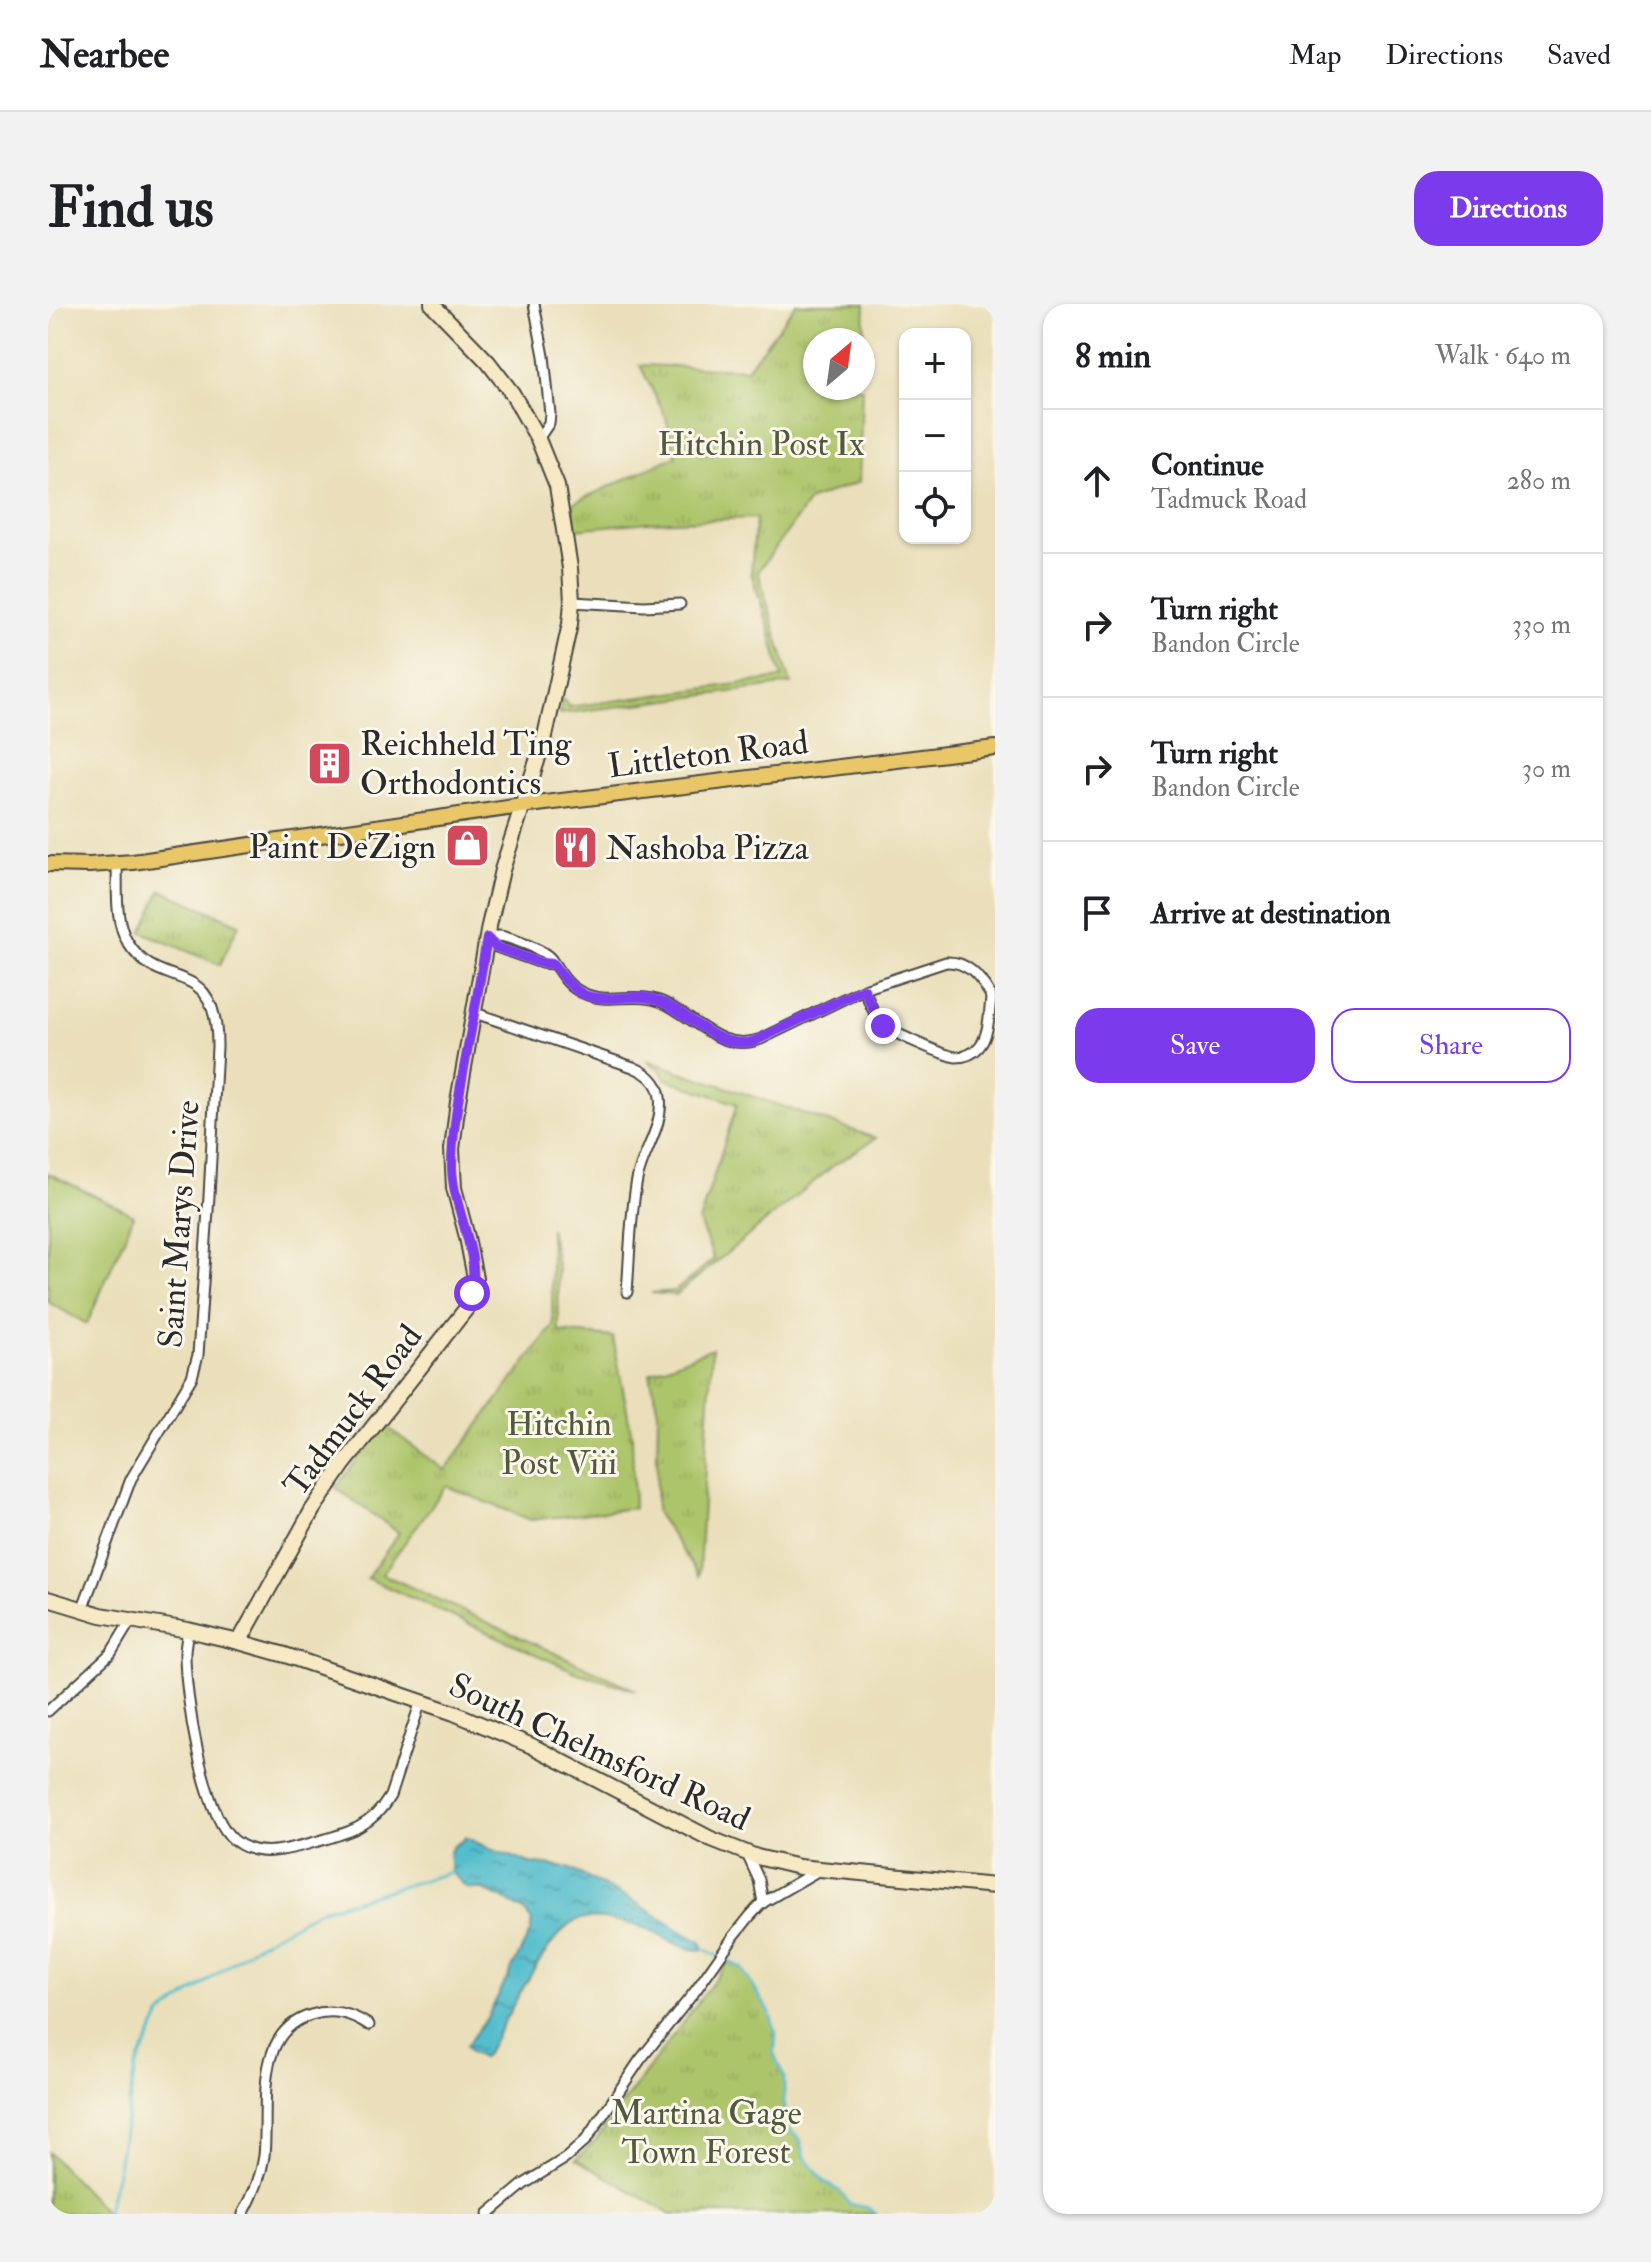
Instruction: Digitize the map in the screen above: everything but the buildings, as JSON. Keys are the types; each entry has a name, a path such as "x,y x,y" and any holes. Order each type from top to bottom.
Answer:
{"main road":[{"name":"Littleton Road","path":"48,864 117,864 521,806 995,748"}],"street":[{"name":"Tadmuck Road","path":"239,1642 313,1509 343,1465 466,1309 472,1293 475,1278 454,1188 452,1160 458,1101 499,883 548,724 570,624 570,568 557,486 538,439 512,393 488,362 432,304"},
{"path":"534,304 544,356 550,414 549,423 538,439"},
{"path":"572,602 644,606 680,604"},
{"name":"Saint Marys Drive","path":"82,1610 131,1479 192,1377 198,1355 217,1047 213,1006 202,990 142,959 128,942 118,908 117,864"},
{"path":"487,938 501,936 548,955 568,983 583,993 593,997 658,1000 714,1035 737,1043 761,1039 864,989 946,962 966,965 987,989 991,999 984,1038 969,1055 946,1055 883,1026 864,989"},
{"path":"475,1013 633,1067 656,1082 660,1095 659,1114 637,1177 627,1292"},
{"name":"South Chelmsford Road","path":"48,1599 82,1610 239,1642 421,1701 532,1746 679,1824 747,1854 820,1869 995,1886"},
{"path":"48,1711 111,1653 131,1620"},
{"path":"188,1630 186,1674 196,1743 206,1783 223,1829 234,1841 248,1848 262,1852 291,1849 350,1832 374,1818 390,1796 421,1701"},
{"path":"747,1854 759,1880 763,1903"},
{"path":"488,2214 586,2140 640,2060 734,1936 763,1903 820,1869"},
{"path":"243,2214 264,2156 268,2065 277,2041 296,2022 320,2012 346,2012 369,2025"}],"green space":[{"name":"Hitchin Post Ix","path":"796,304 865,304 864,328 803,328 803,400 862,400 859,482 810,500 758,572 791,684 559,714 562,698 569,707 782,678 751,573 756,518 648,522 575,529 573,503 676,456 666,418 640,365 747,369"},
{"path":"161,890 239,924 220,965 142,932"},
{"path":"646,1060 876,1138 833,1166 676,1295 651,1293 675,1291 714,1259 699,1222 737,1104 666,1079 659,1069"},
{"path":"48,1173 134,1215 87,1324 48,1302"},
{"name":"Hitchin Post Viii","path":"550,1228 558,1271 559,1332 613,1337 632,1436 634,1508 531,1520 446,1486 382,1574 636,1690 578,1673 367,1578 399,1533 336,1488 383,1424 445,1470 553,1326"},
{"name":"Hitchin Post Viii","path":"712,1348 699,1576 656,1512 658,1412 650,1373"},
{"name":"Martina Gage Town Forest","path":"728,1962 741,1968 769,2011 776,2034 774,2054 784,2077 789,2129 800,2139 805,2157 825,2183 842,2193 849,2204 868,2208 876,2214 671,2214 576,2159 594,2142"},
{"path":"48,2152 107,2214 48,2214"}],"water":[{"path":"465,1837 530,1863 568,1868 634,1901 700,1941 704,1949 689,1949 647,1929 622,1922 589,1918 575,1921 564,1929 539,1961 482,2058 466,2046 488,2016 530,1933 532,1921 524,1911 505,1899 481,1889 467,1888 451,1872 451,1850"}],"waterway":[{"path":"106,2214 117,2173 135,2069 161,2015 252,1948 318,1911 451,1872"},
{"path":"704,1949 741,1968 769,2011 776,2034 774,2054 784,2077 789,2129 800,2139 805,2157 826,2183 842,2193 849,2204 868,2208 876,2214"}],"place":[{"name":"Reichheld Ting Orthodontics","path":"329,763"},
{"name":"Paint DeZign","path":"467,846"},
{"name":"Nashoba Pizza","path":"575,847"}],"route":[{"path":"472,1293 475,1278 454,1188 452,1149 487,938 496,947 541,963 553,964 568,983 583,993 593,997 646,997 658,1000 730,1042 755,1041 864,989 883,1026"}]}
